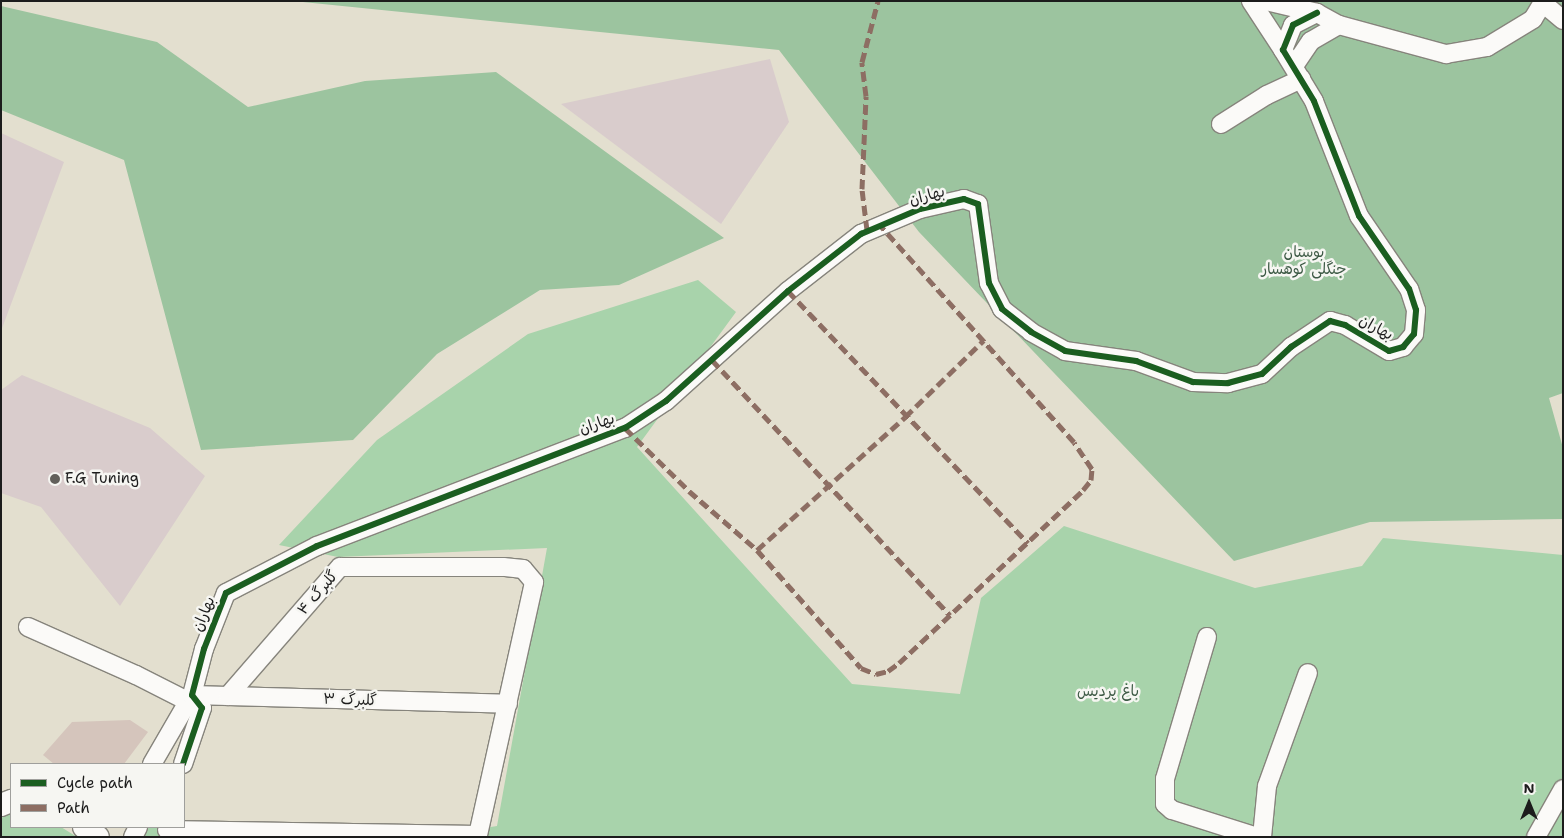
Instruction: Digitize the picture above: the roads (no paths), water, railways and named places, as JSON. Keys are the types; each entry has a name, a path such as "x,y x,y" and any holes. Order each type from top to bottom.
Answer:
{"main road":[{"path":"85,828 98,837"}],"street":[{"name":"بهاران","path":"183,763 197,702 204,648 226,593 317,546 625,428 666,401 788,291 862,234 920,209 964,199 978,204 989,283 1002,310 1031,332 1065,352 1136,362 1193,382 1228,383 1262,374 1291,347 1330,321 1344,325 1388,352 1403,347 1414,334 1416,310 1409,289 1396,266 1359,216 1314,101 1251,1"},
{"path":"1266,1 1317,13 1339,25 1446,54 1487,47 1533,19 1544,2 1563,20"},
{"path":"1283,50 1293,25 1317,13"},
{"path":"1221,124 1298,73 1311,41 1339,25"},
{"name":"گلبرگ ۴","path":"167,831 474,836 480,832 534,582 524,569 504,567 340,567 228,696"},
{"path":"28,628 197,702 174,724 153,763"},
{"path":"1207,637 1165,779 1165,804 1172,810 1257,837"},
{"path":"1262,837 1268,786 1308,673"},
{"name":"گلبرگ ۳","path":"197,702 228,696 508,704"},
{"path":"166,763 174,724"},
{"path":"1536,837 1563,789"}],"place":[{"name":"F.G Tuning","path":"55,479"}],"park label":[{"name":"بوستان جنگلی کوهسار","path":"1304,260"},
{"name":"باغ پردیس","path":"1108,692"}]}
